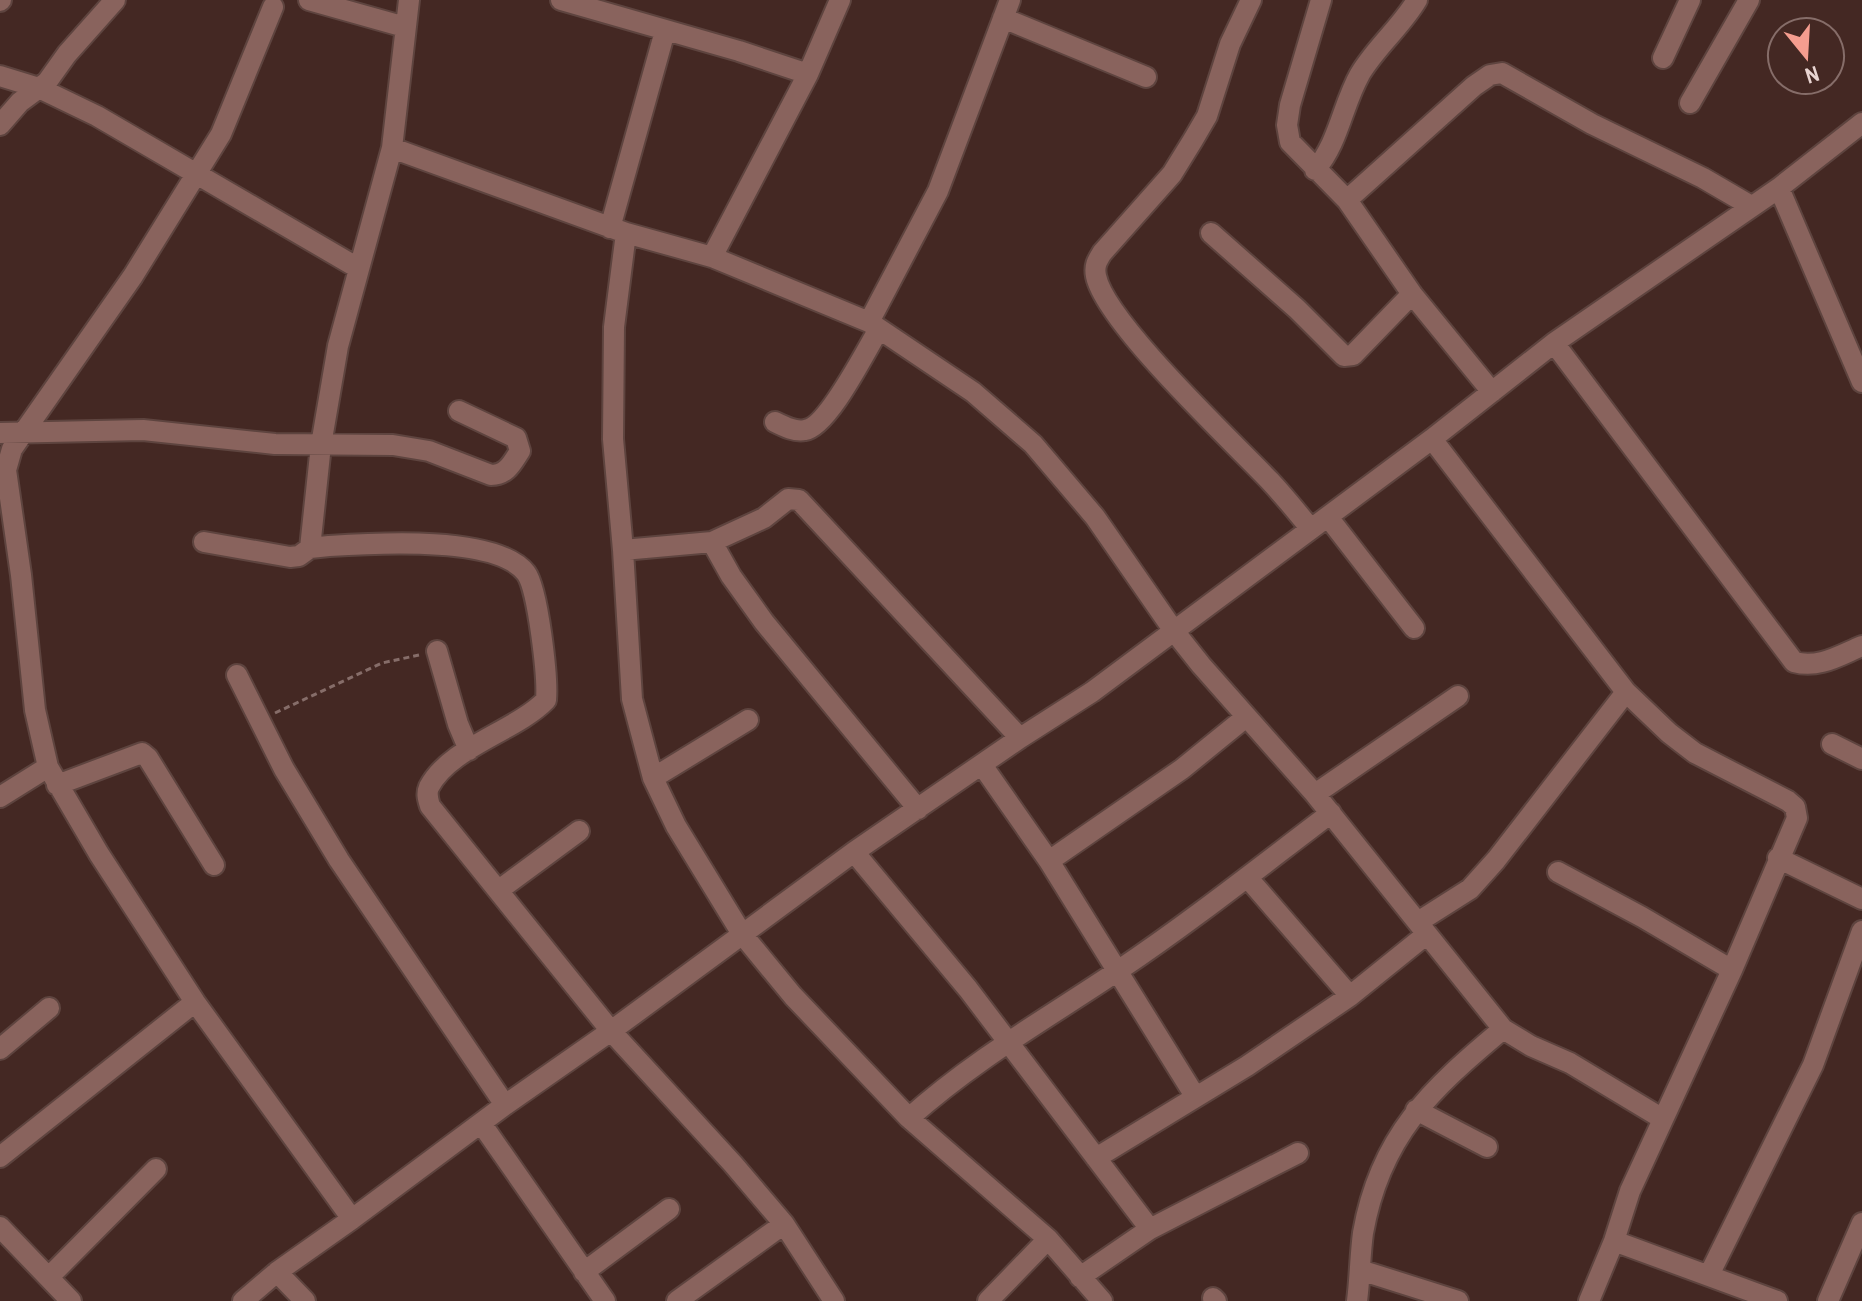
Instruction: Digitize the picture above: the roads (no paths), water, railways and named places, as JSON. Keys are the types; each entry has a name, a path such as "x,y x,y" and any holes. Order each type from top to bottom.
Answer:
{"street":[{"path":"0,125 20,102 39,88 115,0"},
{"path":"309,0 405,27"},
{"path":"310,548 321,445 338,346 392,148 409,0"},
{"path":"561,0 808,74"},
{"path":"712,257 808,74 840,0"},
{"path":"1251,0 1230,44 1207,116 1172,174 1102,253 1095,273 1098,284 1119,319 1273,484 1319,522 1414,628"},
{"path":"1321,0 1290,105 1287,125 1290,142 1347,200 1412,294 1492,392"},
{"path":"1315,170 1327,155 1358,79 1370,58 1407,17 1417,0"},
{"path":"1663,58 1690,0"},
{"path":"1690,103 1749,0"},
{"path":"273,7 229,118 133,276 12,449 6,470 35,710 52,776 195,1002 352,1219"},
{"path":"775,422 789,429 804,431 815,427 827,412 874,325 938,191 1006,9 1146,77"},
{"path":"665,31 618,230 614,327 613,439 632,699 653,778 676,826 742,934 793,996 909,1118 1048,1239 1102,1301"},
{"path":"1347,200 1474,86 1490,75 1502,73 1592,124 1703,178 1751,206"},
{"path":"0,76 39,88 97,116 358,268"},
{"path":"243,1301 277,1272 854,852 1092,692 1432,439 1554,343 1779,188 1862,123"},
{"path":"392,148 618,230 712,257 874,325 973,392 1033,444 1095,517 1174,631 1331,813 1503,1029 1531,1046 1570,1063 1663,1119"},
{"path":"1779,188 1862,382"},
{"path":"1211,233 1297,309 1344,356 1353,355 1412,294"},
{"path":"1554,343 1794,662 1805,665 1822,663 1862,646"},
{"path":"0,433 143,430 275,444 393,445 429,451 491,475 500,475 520,451 516,438 459,411"},
{"path":"1432,439 1626,692 1695,753 1795,807 1797,818 1732,970 1630,1191 1614,1241 1589,1301"},
{"path":"623,550 712,542 754,524 788,499 799,500 1020,738"},
{"path":"204,542 290,557 299,556 310,548 344,545 455,545 515,561 528,575 534,594 548,685 546,700 537,710 469,750 442,771 429,787 427,795 435,815 611,1031 784,1224 834,1301"},
{"path":"712,542 764,622 918,809"},
{"path":"437,651 458,724 469,750"},
{"path":"237,675 284,769 339,860 505,1105"},
{"path":"1096,1158 1247,1066 1350,996 1422,928 1470,889 1513,841 1626,692"},
{"path":"1315,794 1458,696"},
{"path":"1049,861 1138,801 1246,717"},
{"path":"653,778 748,720"},
{"path":"1832,744 1862,759"},
{"path":"0,797 52,776 142,753 214,865"},
{"path":"982,765 1049,861 1195,1096"},
{"path":"909,1118 942,1088 1006,1041 1117,972 1331,813"},
{"path":"499,890 579,831"},
{"path":"854,852 968,989 1150,1229"},
{"path":"1778,858 1862,899"},
{"path":"1558,872 1732,970"},
{"path":"1247,877 1350,996"},
{"path":"1709,1275 1813,1065 1862,931"},
{"path":"0,1157 195,1002"},
{"path":"0,1049 49,1008"},
{"path":"1357,1301 1363,1234 1372,1197 1392,1146 1416,1110 1447,1077 1503,1029"},
{"path":"1416,1110 1487,1147"},
{"path":"481,1123 605,1301"},
{"path":"1080,1277 1150,1229 1298,1153"},
{"path":"49,1277 156,1169"},
{"path":"584,1272 669,1209"},
{"path":"1828,1301 1862,1223"},
{"path":"677,1301 784,1224"},
{"path":"0,1227 71,1301"},
{"path":"988,1301 1048,1239"},
{"path":"1614,1241 1709,1275 1726,1293 1775,1301"},
{"path":"1360,1270 1458,1301"},
{"path":"277,1272 305,1301"}]}
